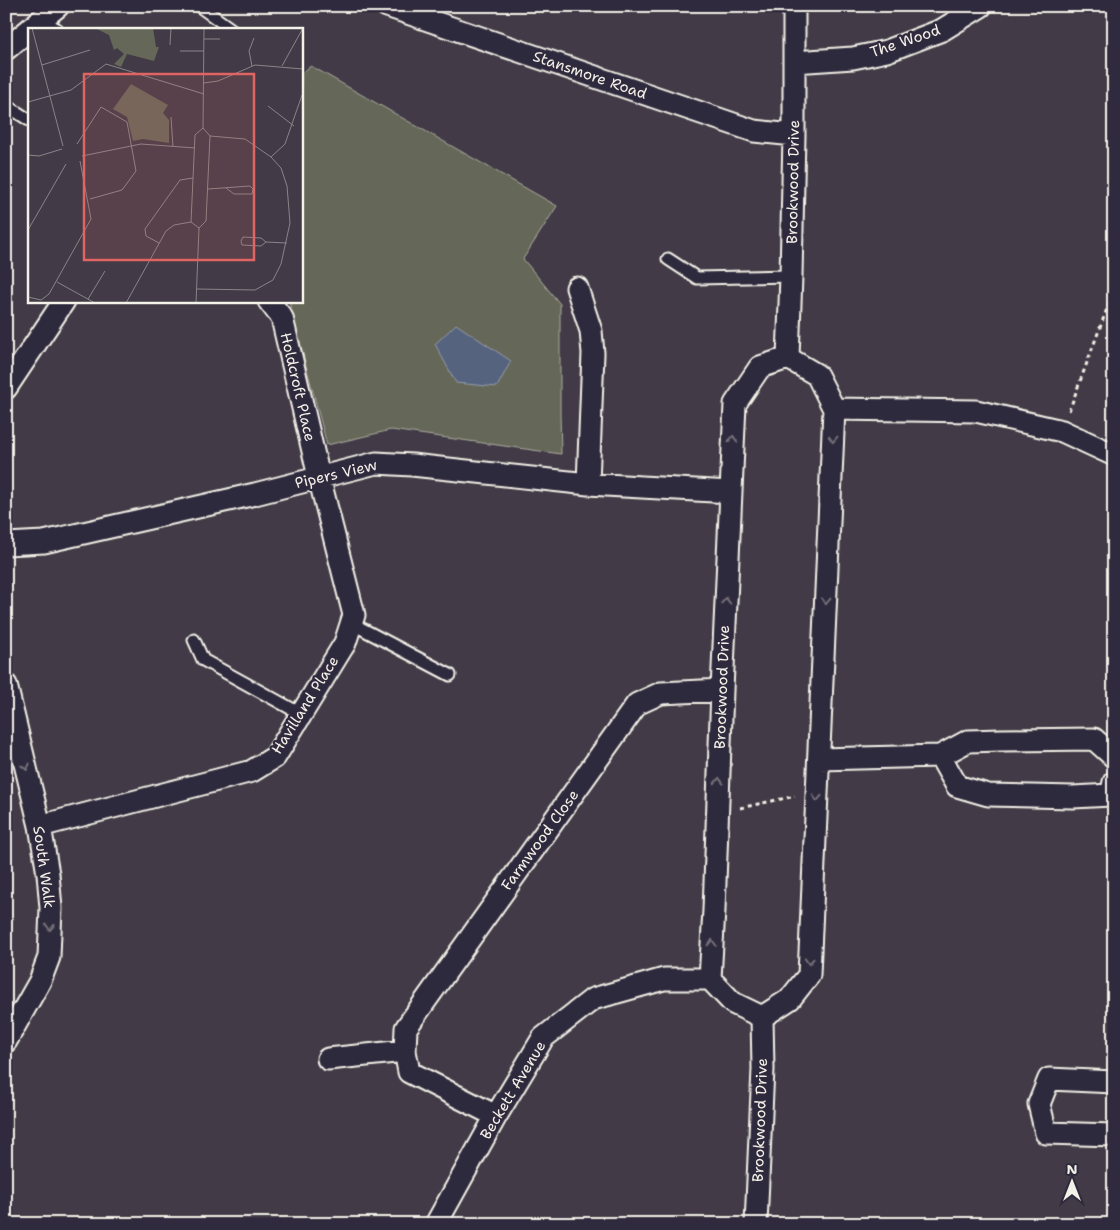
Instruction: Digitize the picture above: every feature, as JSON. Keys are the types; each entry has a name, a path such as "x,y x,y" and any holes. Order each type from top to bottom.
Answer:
{"street":[{"path":"39,27 58,6"},
{"name":"Stansmore Road","path":"387,6 754,131 794,135"},
{"name":"Brookwood Drive","path":"710,979 735,404 760,367 788,358 792,276 794,6"},
{"name":"The Wood","path":"794,62 853,58 887,51 942,30 981,6"},
{"path":"6,49 28,34"},
{"path":"578,288 591,331 593,354 588,484"},
{"path":"6,388 63,302"},
{"name":"Holdcroft Place","path":"270,302 282,318 319,478"},
{"path":"710,979 734,1002 762,1017 790,998 809,975 834,409 817,375 788,358"},
{"path":"834,409 976,411 1062,431 1114,455"},
{"name":"Pipers View","path":"6,544 44,542 246,496 376,462 588,484 730,492"},
{"name":"Havilland Place","path":"40,826 252,771 275,757 345,643 354,615 319,478"},
{"name":"South Walk","path":"6,686 40,826 48,874 51,908 49,957 40,981 6,1041"},
{"name":"Farmwood Close","path":"496,1116 410,1072 405,1051 406,1028 637,704 661,693 722,690"},
{"path":"819,759 940,756 968,741 1094,739 1114,757"},
{"path":"940,756 957,786 988,795 1073,797 1111,795 1114,782"},
{"name":"Beckett Avenue","path":"436,1224 496,1116 543,1038 593,999 664,979 710,979"},
{"name":"Brookwood Drive","path":"756,1224 763,1069 762,1017"},
{"path":"328,1059 405,1051"},
{"path":"1114,1082 1049,1079 1039,1104 1046,1133 1114,1135"}],"lane":[{"path":"199,6 231,28"},
{"path":"6,105 28,119"},
{"path":"668,259 697,278 792,276"},
{"path":"352,623 450,675"},
{"path":"194,640 203,660 301,714"}],"path":[{"path":"1062,431 1114,290"},
{"path":"717,813 818,791"}],"green space":[{"path":"311,66 557,206 523,259 560,304 561,454 391,430 327,445 289,302 302,302 302,72"}],"water":[{"path":"456,324 511,361 497,387 456,383 435,344"}]}
